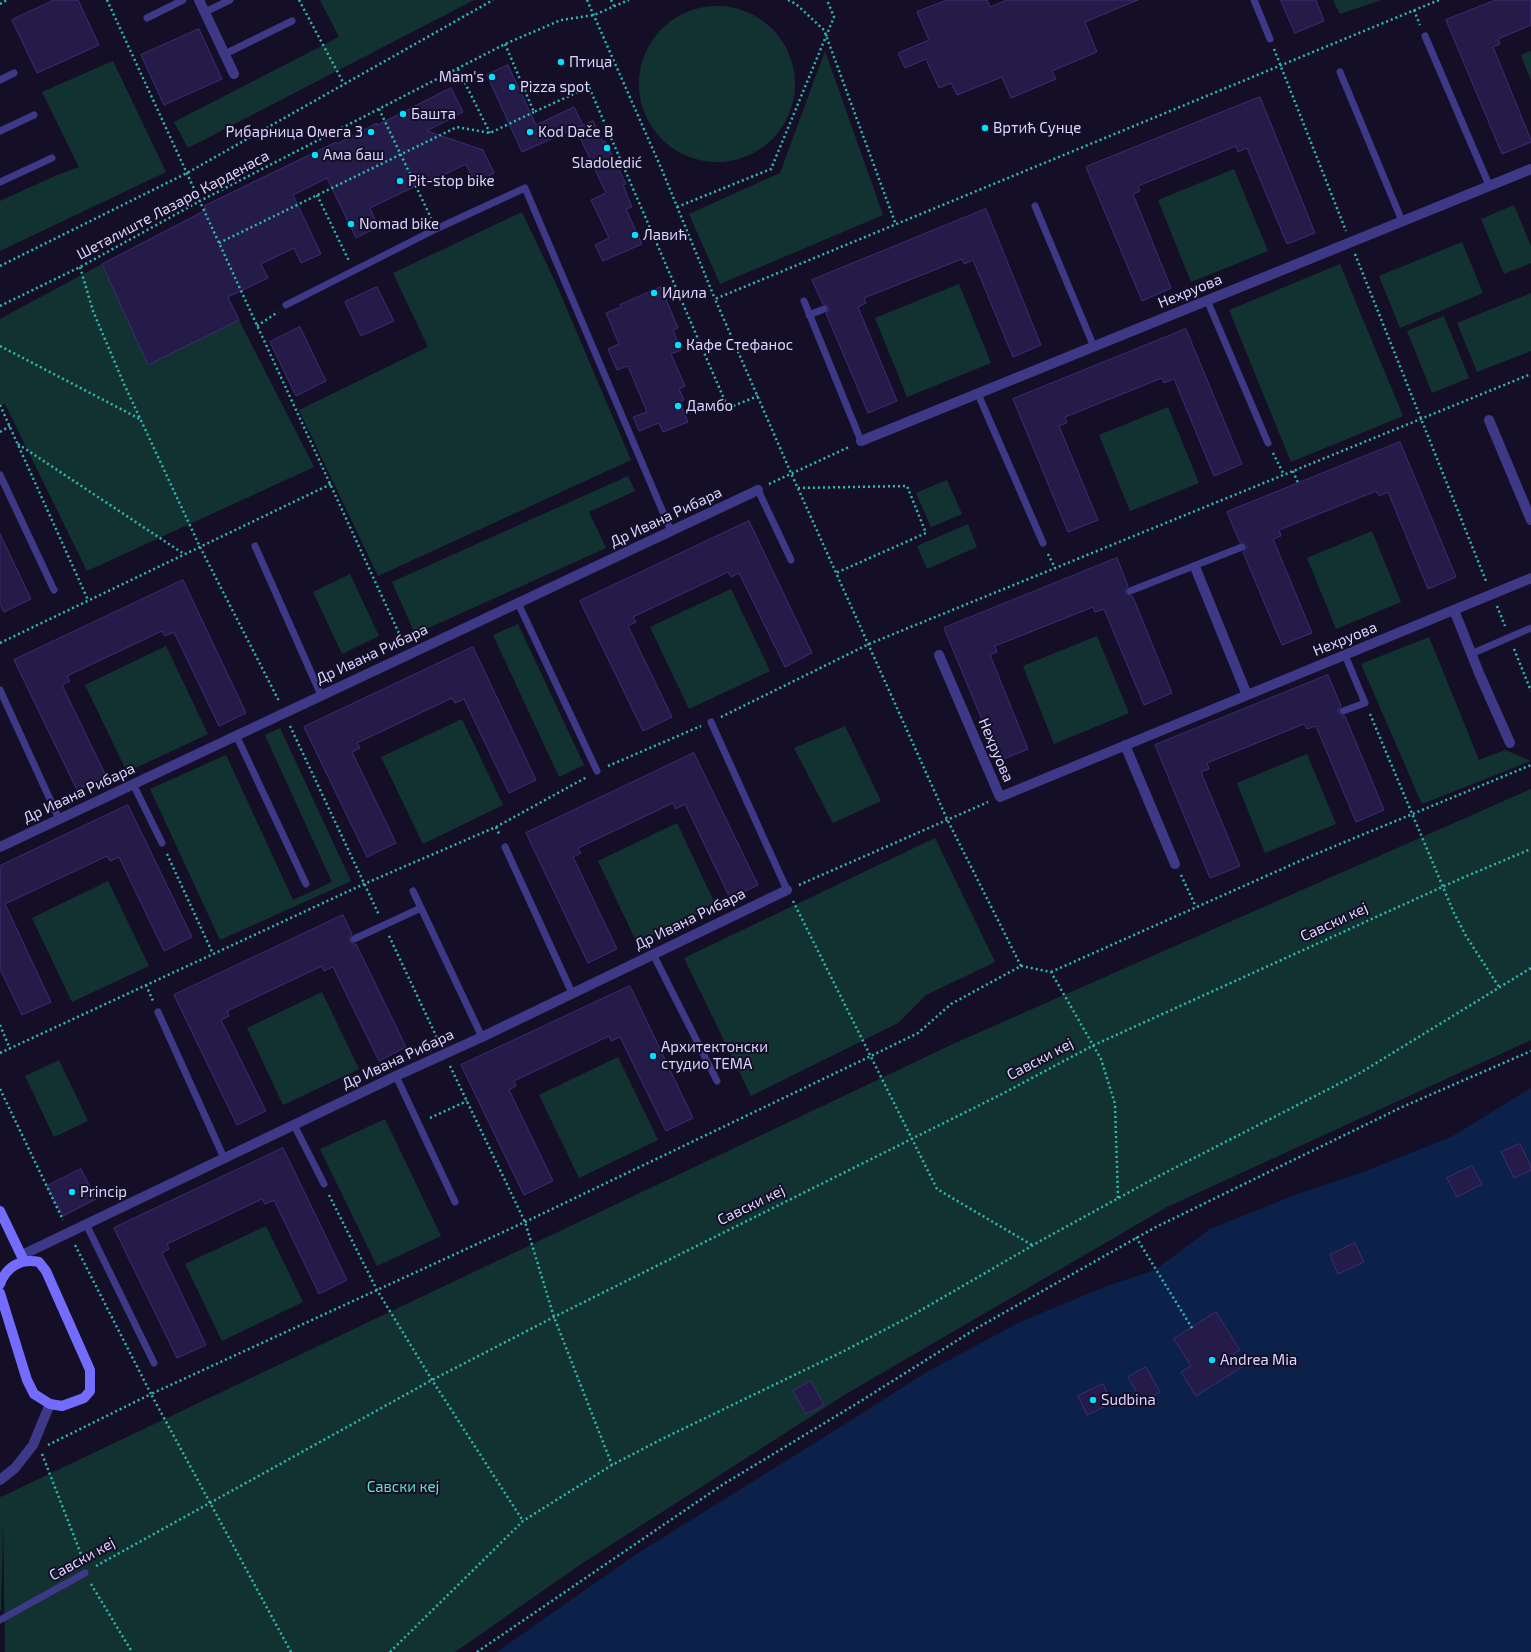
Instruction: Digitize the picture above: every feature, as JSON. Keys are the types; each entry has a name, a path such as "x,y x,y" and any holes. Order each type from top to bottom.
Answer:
{"street":[{"path":"199,0 234,74"},
{"name":"Нехруова","path":"861,441 1531,169"},
{"path":"1489,420 1531,520"},
{"name":"Др Ивана Рибара","path":"0,847 758,490"},
{"path":"1195,567 1247,695"},
{"name":"Нехруова","path":"939,655 1000,797 1531,578"},
{"path":"1454,610 1471,654 1510,743"},
{"path":"1126,745 1176,864"},
{"name":"Др Ивана Рибара","path":"0,1284 6,1271 23,1258 86,1224 396,1076 482,1037 787,890"},
{"path":"0,1211 23,1258 39,1262 46,1272 90,1370 90,1391 84,1398 62,1406 50,1404 34,1394 27,1380 0,1293"},
{"path":"0,1480 15,1468 33,1444 50,1404"}],"lane":[{"path":"147,18 183,0"},
{"path":"205,12 230,0"},
{"path":"1254,0 1270,39"},
{"path":"225,54 292,21"},
{"path":"1426,36 1490,185"},
{"path":"1340,72 1402,221"},
{"path":"0,80 14,73"},
{"path":"0,131 34,114"},
{"path":"0,182 52,158"},
{"path":"286,306 353,270 524,188 671,531"},
{"path":"1035,206 1094,347"},
{"path":"1207,300 1268,443"},
{"path":"804,301 861,441"},
{"path":"809,315 824,309"},
{"path":"978,394 1043,543"},
{"path":"0,475 54,590"},
{"path":"758,490 791,560"},
{"path":"255,546 321,695"},
{"path":"1130,591 1195,567 1242,547"},
{"path":"518,603 597,771"},
{"path":"1471,654 1531,628"},
{"path":"1343,711 1365,703 1345,655"},
{"path":"0,690 59,819"},
{"path":"711,722 787,890"},
{"path":"236,735 306,884"},
{"path":"133,784 162,843"},
{"path":"505,847 572,993"},
{"path":"413,891 482,1037"},
{"path":"354,939 421,908"},
{"path":"652,954 717,1081"},
{"path":"158,1012 224,1158"},
{"path":"396,1076 455,1202"},
{"path":"294,1125 324,1184"},
{"path":"86,1224 154,1363"},
{"name":"Савски кеј","path":"0,1620 85,1573"}],"path":[{"path":"0,4 7,0"},
{"path":"106,0 409,654"},
{"path":"300,0 344,84"},
{"name":"Шеталиште Лазаро Карденаса","path":"0,266 187,173 493,0"},
{"path":"587,0 790,473 869,644 947,819 1021,966"},
{"path":"611,0 614,6"},
{"name":"Шеталиште Лазаро Карденаса","path":"0,306 80,267 200,201 506,44 561,20 594,15 629,0"},
{"path":"788,0 796,4 824,30 896,225"},
{"path":"677,207 770,169 834,17 827,0"},
{"path":"715,299 1439,0"},
{"path":"1270,39 1492,594"},
{"path":"506,44 534,112"},
{"path":"458,69 490,133"},
{"path":"219,243 400,153 457,127 490,133 590,87 728,408 758,396"},
{"path":"379,109 436,229"},
{"path":"317,195 353,270"},
{"path":"80,267 93,311 140,419 200,547 284,713 444,1054 525,1222 554,1317 612,1465"},
{"path":"257,326 286,306"},
{"path":"0,346 140,419"},
{"path":"0,1053 364,884 496,827 597,771 711,722 869,644 1531,374"},
{"path":"0,404 88,600"},
{"path":"0,432 10,426"},
{"path":"758,490 790,473 861,441"},
{"path":"1268,443 1284,475"},
{"path":"18,444 184,555"},
{"path":"1293,471 1298,483"},
{"path":"0,643 331,484"},
{"path":"798,488 907,486 926,533 836,572"},
{"path":"1365,703 1413,814 1442,887 1466,936 1499,987"},
{"path":"291,1652 211,1502 151,1394 525,1222 918,1033 951,1004 1021,966 1051,972 1311,856 1531,765"},
{"path":"1000,797 787,890 937,1189 1032,1246"},
{"path":"162,843 213,954"},
{"name":"Савски кеј","path":"85,1573 432,1380 554,1317 1002,1094 1092,1046 1442,887 1531,849"},
{"path":"1176,864 1196,907"},
{"path":"390,1652 523,1521 612,1465 662,1439 844,1351 911,1316 1118,1198 1360,1073 1531,968"},
{"path":"1051,972 1092,1046 1101,1059 1115,1104 1118,1198"},
{"path":"146,985 158,1012"},
{"path":"0,1025 10,1049"},
{"path":"477,1652 722,1486 977,1328 1136,1238 1400,1108 1531,1051"},
{"path":"418,1124 467,1101"},
{"path":"324,1184 377,1290 432,1380 523,1521"},
{"path":"1136,1238 1192,1328"},
{"path":"85,1573 132,1652"}],"green space":[{"path":"320,0 474,0 188,148 174,122 339,37"},
{"path":"1333,0 1381,0 1340,14"},
{"path":"709,6 725,6 740,9 754,15 767,24 777,34 786,47 792,61 795,84 794,99 786,121 777,134 767,144 754,153 740,159 725,162 709,162 694,159 680,153 667,144 657,134 648,121 642,107 639,92 639,76 642,61 648,47 657,34 667,24 680,15 694,9"},
{"path":"825,51 883,215 720,284 689,214 780,173"},
{"path":"1531,51 1531,81 1521,55"},
{"path":"113,61 166,172 0,251 0,201 55,176 79,167 42,92"},
{"path":"1234,169 1268,251 1191,282 1158,200"},
{"path":"1514,205 1531,246 1531,263 1504,274 1481,219"},
{"path":"522,212 557,286 631,460 378,576 299,410 428,347 393,273"},
{"path":"1462,242 1483,293 1400,328 1379,276"},
{"path":"102,264 148,365 239,320 314,467 87,571 5,404 0,405 0,319"},
{"path":"1340,264 1403,416 1291,462 1229,310"},
{"path":"959,284 991,363 907,397 875,318"},
{"path":"1531,293 1531,351 1477,372 1457,323"},
{"path":"1444,316 1469,378 1432,393 1407,331"},
{"path":"1168,407 1199,483 1130,511 1099,435"},
{"path":"628,476 635,491 589,512 606,548 415,634 392,582"},
{"path":"947,480 962,514 931,527 916,493"},
{"path":"968,524 977,547 927,569 917,546"},
{"path":"1372,531 1401,602 1336,629 1307,558"},
{"path":"350,574 379,636 342,654 313,592"},
{"path":"731,589 770,671 689,709 650,627"},
{"path":"518,624 584,765 559,777 493,635"},
{"path":"1097,636 1129,713 1054,744 1023,666"},
{"path":"1429,637 1479,760 1505,750 1531,761 1422,804 1361,664"},
{"path":"166,646 208,734 127,772 85,685"},
{"path":"462,719 503,805 423,844 381,757"},
{"path":"845,726 881,801 833,823 794,748"},
{"path":"280,728 351,881 220,940 150,789 226,755 293,900 332,882 265,735"},
{"path":"1307,754 1336,824 1265,853 1237,783"},
{"name":"Савски кеј","path":"1531,789 1531,1040 1167,1207 846,1394 581,1564 455,1652 5,1652 3,1521 0,1611 0,1497 953,1044"},
{"path":"677,823 716,906 637,943 598,861"},
{"path":"935,838 995,962 926,995 898,1023 751,1096 684,958"},
{"path":"108,881 149,966 72,1002 32,918"},
{"path":"322,992 359,1069 283,1105 247,1028"},
{"path":"618,1057 658,1140 579,1178 539,1095"},
{"path":"59,1060 88,1121 54,1137 25,1076"},
{"path":"385,1119 441,1236 377,1266 320,1149"},
{"path":"266,1226 303,1302 222,1341 185,1264"}],"water":[{"path":"1531,1088 1531,1652 497,1652 635,1555 927,1372 1020,1322 1107,1286 1155,1270 1210,1229 1303,1192 1363,1172 1453,1136"}],"building":[{"path":"54,0 78,0 99,45 37,73 12,20"},
{"path":"947,0 987,0 990,7 1007,0 1138,0 1085,22 1097,52 1052,71 1056,79 1011,98 1002,77 957,95 951,83 939,88 926,59 905,68 898,53 929,40 917,12"},
{"path":"1281,0 1316,0 1324,21 1295,33"},
{"path":"1496,0 1531,0 1531,25 1498,39 1500,44 1493,47 1531,140 1531,142 1502,154 1446,20"},
{"path":"199,29 222,79 164,105 141,55"},
{"path":"508,65 536,125 574,107 583,125 522,152 487,75"},
{"path":"451,88 463,112 427,131 483,150 494,173 475,183 466,164 425,184 424,182 370,208 378,227 356,238 327,178 293,195 321,254 301,263 294,248 261,264 268,278 228,297 239,320 148,365 102,264 206,210 204,206 336,142 337,144 377,123 377,125"},
{"path":"1260,97 1315,233 1287,244 1247,148 1238,152 1236,146 1138,186 1140,191 1133,194 1171,288 1142,301 1086,167"},
{"path":"593,121 603,142 605,141 626,184 623,185 632,207 626,209 642,244 603,261 595,245 609,238 591,200 606,193 576,129"},
{"path":"986,209 1041,345 1013,357 973,260 964,264 962,259 864,298 866,303 858,307 897,401 868,413 826,313 829,310 828,307 823,304 812,280"},
{"path":"377,287 394,321 361,336 345,302"},
{"path":"661,287 678,328 673,330 681,350 671,354 685,386 679,389 684,400 680,402 688,422 663,432 659,423 639,431 633,417 647,412 628,366 617,370 608,349 619,344 606,313 621,307 620,305"},
{"path":"300,327 326,381 296,396 270,342"},
{"path":"1186,329 1242,464 1214,476 1174,379 1164,383 1162,378 1065,417 1067,423 1059,426 1098,520 1068,532 1013,399"},
{"path":"1400,442 1456,577 1428,589 1388,492 1379,496 1376,491 1279,530 1281,536 1273,539 1312,633 1282,645 1243,552 1247,548 1246,545 1243,542 1240,543 1227,512"},
{"path":"749,521 812,653 785,667 739,573 731,577 728,572 633,617 636,622 628,626 672,717 643,731 580,601"},
{"path":"0,534 31,599 4,612 0,604"},
{"path":"1117,558 1128,586 1125,590 1126,593 1133,597 1172,693 1144,705 1104,609 1095,612 1093,607 995,646 997,652 990,655 1028,749 999,761 944,628"},
{"path":"183,580 246,713 219,726 174,632 165,636 162,631 67,676 70,681 62,685 106,776 77,790 14,660"},
{"path":"473,647 536,780 509,793 464,699 455,703 452,698 357,743 360,748 352,752 396,843 367,857 304,727"},
{"path":"1328,675 1341,706 1338,713 1345,716 1384,810 1356,822 1316,726 1307,729 1304,724 1207,763 1209,769 1201,772 1240,866 1210,878 1155,745"},
{"path":"694,753 758,885 730,898 685,804 676,809 673,803 578,848 581,853 573,857 617,949 588,963 526,833"},
{"path":"128,805 192,937 164,951 119,857 110,861 107,856 5,904 51,1002 22,1015 0,969 0,866"},
{"path":"343,915 352,934 349,938 350,941 353,944 356,944 406,1047 379,1061 333,967 324,971 322,966 227,1011 229,1016 221,1020 266,1111 237,1125 174,995"},
{"path":"630,986 693,1118 666,1131 620,1037 611,1041 609,1036 514,1081 516,1086 509,1090 553,1181 524,1195 461,1065"},
{"path":"1520,1144 1531,1166 1531,1170 1514,1178 1501,1152"},
{"path":"283,1148 347,1280 319,1294 274,1200 265,1204 262,1199 167,1244 169,1249 162,1253 206,1345 177,1358 114,1228"},
{"path":"1472,1166 1482,1184 1457,1197 1447,1178"},
{"name":"Princip","path":"81,1169 96,1199 63,1216 47,1186"},
{"path":"1355,1243 1364,1262 1338,1274 1330,1255"},
{"name":"Andrea Mia","path":"1216,1312 1240,1350 1233,1354 1242,1367 1196,1396 1181,1372 1191,1366 1174,1339"},
{"path":"1146,1367 1160,1392 1142,1402 1128,1377"},
{"path":"811,1381 824,1405 806,1414 793,1391"},
{"path":"1103,1384 1112,1403 1087,1415 1078,1396"}],"place":[{"name":"Птица","path":"561,62"},
{"name":"Mam's","path":"492,77"},
{"name":"Pizza spot","path":"512,87"},
{"name":"Башта","path":"403,114"},
{"name":"Вртић Сунце","path":"985,128"},
{"name":"Рибарница Омега 3","path":"371,132"},
{"name":"Kod Dače B","path":"530,132"},
{"name":"Sladoledić","path":"607,148"},
{"name":"Ама баш","path":"315,155"},
{"name":"Pit-stop bike","path":"400,181"},
{"name":"Nomad bike","path":"351,224"},
{"name":"Лавић","path":"635,235"},
{"name":"Идила","path":"654,293"},
{"name":"Кафе Стефанос","path":"678,345"},
{"name":"Дамбо","path":"678,406"},
{"name":"Архитектонски студио ТЕМА","path":"653,1056"},
{"name":"Princip","path":"72,1192"},
{"name":"Andrea Mia","path":"1212,1360"},
{"name":"Sudbina","path":"1093,1400"}]}
